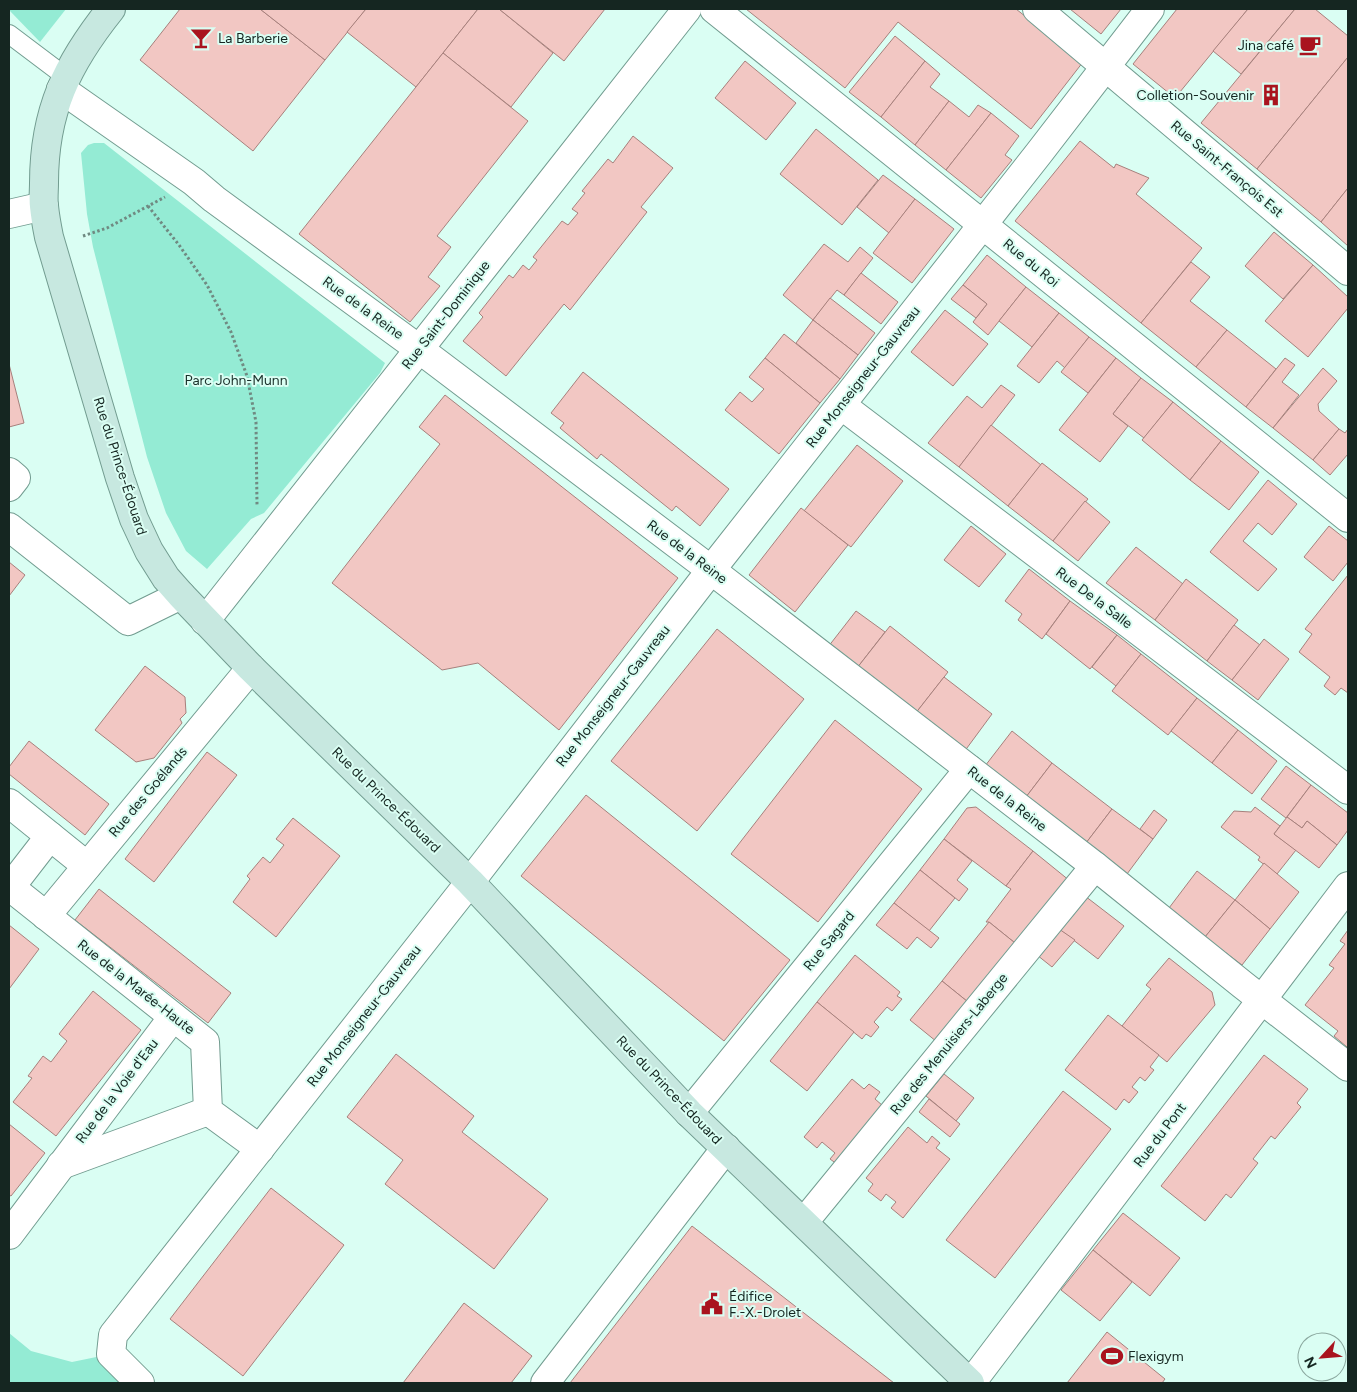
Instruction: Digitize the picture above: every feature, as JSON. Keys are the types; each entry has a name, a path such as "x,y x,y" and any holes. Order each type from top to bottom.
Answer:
{"street":[{"name":"Rue du Prince-Édouard","path":"111,9 75,60 63,83 53,109 48,130 45,159 44,206 49,237 120,478 134,519 149,551 166,578 205,621 470,882 690,1113 970,1383"},
{"name":"Rue Saint-Dominique","path":"205,621 687,9"},
{"name":"Rue du Roi","path":"714,9 1348,518"},
{"name":"Rue Saint-François Est","path":"1037,9 1348,271"},
{"name":"Rue Monseigneur-Gauvreau","path":"140,1383 111,1354 113,1335 470,882 711,570 1150,9"},
{"name":"Rue de la Reine","path":"63,83 711,570 1094,866 1348,1067"},
{"path":"9,214 44,206"},
{"name":"Rue De la Salle","path":"841,405 1348,790"},
{"path":"9,472 16,478 9,487"},
{"path":"9,527 128,621 181,595"},
{"name":"Rue des Goélands","path":"46,916 251,668"},
{"name":"Rue Sagard","path":"690,1113 969,769"},
{"path":"9,803 87,866"},
{"path":"10,888 50,836"},
{"name":"Rue des Menuisiers-Laberge","path":"804,1222 1094,866"},
{"name":"Rue du Pont","path":"970,1383 1348,886"},
{"name":"Rue de la Marée-Haute","path":"10,888 204,1042 208,1111"},
{"name":"Rue de la Voie d'Eau","path":"9,1235 173,1017"},
{"path":"208,1111 260,1149"},
{"name":"Rue de la Voie d'Eau","path":"61,1165 208,1111"},
{"path":"545,1383 726,1148"}],"lane":[{"path":"9,34 63,83"}],"path":[{"path":"83,236 107,228 165,197"},
{"path":"148,206 207,285 231,332 247,376 256,422 257,514"}],"green space":[{"path":"9,9 66,9 40,42"},
{"name":"Parc John-Munn","path":"104,143 385,363 380,373 264,513 251,519 207,569 186,551 166,513 147,457 93,247 87,214 81,153 88,145"},
{"path":"9,1333 31,1351 72,1362 111,1354 140,1383 9,1383"}],"building":[{"path":"180,9 260,9 325,60 253,151 140,60"},
{"path":"260,9 366,9 325,60"},
{"path":"366,9 478,9 416,87 347,32"},
{"path":"478,9 499,9 553,53 511,107 443,53"},
{"path":"499,9 605,9 564,61"},
{"path":"746,9 1016,9 1083,62 1031,129 898,22 845,88"},
{"path":"1070,9 1121,9 1101,34"},
{"path":"1177,9 1248,9 1175,98 1133,64"},
{"path":"1248,9 1295,9 1241,74 1213,51"},
{"name":"Colletion-Souvenir","path":"1295,9 1315,9 1348,36 1348,57 1257,169 1201,123"},
{"path":"895,36 925,61 881,117 849,92"},
{"path":"443,53 528,121 437,236 451,247 428,277 440,286 410,322 299,234"},
{"path":"1348,57 1348,188 1321,222 1257,169"},
{"path":"745,61 796,103 766,140 715,98"},
{"path":"925,61 940,74 930,87 949,101 915,145 881,117"},
{"path":"949,101 969,117 978,105 991,113 946,170 915,145"},
{"path":"991,113 1019,136 1005,155 1012,160 981,198 946,170"},
{"path":"816,129 878,180 842,225 780,174"},
{"path":"633,136 673,168 641,207 647,212 570,310 564,304 506,376 463,341 483,317 479,313 509,275 513,278 523,265 529,270 537,260 533,257 562,221 568,225 578,213 572,209 585,193 582,191 608,159 613,163"},
{"path":"1080,141 1114,168 1116,164 1149,178 1136,194 1202,248 1141,323 1015,221"},
{"path":"883,175 915,199 889,233 857,207"},
{"path":"1348,188 1348,246 1321,222"},
{"path":"915,199 954,229 912,283 873,253"},
{"path":"1274,232 1313,265 1283,299 1245,266"},
{"path":"824,244 848,262 860,247 873,258 844,295 837,290 813,320 783,295"},
{"path":"987,255 1026,287 988,335 973,322 987,304 963,285"},
{"path":"1191,262 1210,277 1190,301 1227,330 1196,367 1141,323"},
{"path":"1313,265 1348,297 1348,308 1308,357 1265,321"},
{"path":"861,273 898,302 881,324 844,295"},
{"path":"963,285 987,304 976,318 951,299"},
{"path":"1026,287 1059,313 1032,347 999,321"},
{"path":"830,298 875,333 858,355 813,320"},
{"path":"945,310 988,344 953,386 911,352"},
{"path":"1059,313 1089,337 1065,368 1057,361 1039,383 1017,366"},
{"path":"813,320 858,355 840,379 796,343"},
{"path":"1227,330 1276,369 1246,407 1196,367"},
{"path":"784,334 840,379 820,403 765,358"},
{"path":"1089,337 1116,358 1088,393 1061,372"},
{"path":"765,358 820,403 779,454 725,410 740,392 752,402 764,389 749,377"},
{"path":"1116,358 1141,378 1113,414 1128,426 1100,462 1059,430"},
{"path":"1285,358 1295,365 1282,382 1299,395 1273,428 1246,407"},
{"path":"9,364 24,423 9,427"},
{"path":"1323,368 1337,381 1318,404 1319,411 1339,429 1313,460 1273,428"},
{"path":"583,372 729,489 700,526 676,506 672,511 601,454 597,459 560,428 564,423 551,413"},
{"path":"1141,378 1173,402 1144,438 1113,414"},
{"path":"1001,385 1015,395 959,467 928,443 967,396 982,408"},
{"path":"445,395 678,578 559,730 478,663 442,670 332,583 440,444 419,427"},
{"path":"1173,402 1221,441 1190,480 1142,440"},
{"path":"991,425 1041,465 1008,506 959,467"},
{"path":"1339,429 1345,433 1348,429 1348,454 1330,475 1313,460"},
{"path":"1221,441 1259,472 1229,510 1190,480"},
{"path":"857,445 903,481 851,547 804,511"},
{"path":"1042,463 1088,499 1053,541 1008,506"},
{"path":"1268,480 1297,504 1272,535 1258,523 1243,541 1277,569 1258,591 1210,552"},
{"path":"1085,501 1110,522 1078,561 1053,541"},
{"path":"801,508 848,545 795,612 749,575"},
{"path":"971,526 1006,554 979,587 944,560"},
{"path":"1329,526 1348,541 1348,562 1333,581 1304,557"},
{"path":"1136,547 1183,584 1155,620 1106,583"},
{"path":"9,562 25,575 9,596"},
{"path":"1029,569 1070,601 1042,639 1018,620 1022,614 1005,601"},
{"path":"1348,575 1348,693 1341,688 1335,695 1324,686 1330,677 1299,652 1312,634 1305,629"},
{"path":"1186,579 1238,620 1207,661 1155,620"},
{"path":"1070,601 1117,635 1090,669 1046,634"},
{"path":"856,611 885,632 857,668 828,647"},
{"path":"1234,625 1260,645 1232,680 1207,661"},
{"path":"890,626 948,672 915,714 857,668"},
{"path":"717,629 804,699 697,831 611,761"},
{"path":"1117,635 1141,654 1116,686 1092,667"},
{"path":"1264,639 1289,659 1258,700 1232,680"},
{"path":"1141,654 1197,698 1168,735 1112,691"},
{"path":"145,666 185,697 186,713 180,719 182,723 154,758 136,762 95,730"},
{"path":"944,677 992,714 964,752 915,714"},
{"path":"1197,698 1238,730 1212,763 1171,731"},
{"path":"835,720 922,789 818,922 731,854"},
{"path":"1238,730 1277,761 1252,794 1212,763"},
{"path":"1012,731 1052,763 1026,797 985,766"},
{"path":"29,741 109,804 85,835 9,774 9,767"},
{"path":"207,752 237,775 154,882 125,859"},
{"path":"1052,763 1112,809 1086,843 1026,797"},
{"path":"1286,766 1311,785 1286,818 1261,799"},
{"path":"1311,785 1348,813 1348,830 1337,845 1307,821 1302,828 1287,817"},
{"path":"586,795 790,960 724,1041 521,876"},
{"path":"976,807 1033,851 1006,886 944,839 967,808"},
{"path":"1255,807 1280,826 1274,834 1296,850 1277,874 1258,860 1260,857 1221,827 1234,811 1251,812"},
{"path":"1112,809 1153,839 1127,874 1086,843"},
{"path":"1154,810 1167,820 1153,839 1140,829"},
{"path":"1287,817 1302,828 1307,821 1337,845 1319,868 1274,834"},
{"path":"293,818 340,856 276,937 233,902 250,879 247,876 263,857 270,863 284,845 276,839"},
{"path":"944,839 972,861 957,880 968,889 959,901 920,870"},
{"path":"1033,851 1070,881 1020,947 989,922 986,922 1011,889 1006,886"},
{"path":"1264,863 1299,892 1270,929 1235,900"},
{"path":"920,870 955,898 929,931 894,903"},
{"path":"1197,871 1235,900 1205,937 1169,908"},
{"path":"99,889 231,993 208,1023 75,920"},
{"path":"1085,896 1124,926 1098,959 1059,929"},
{"path":"1235,900 1270,929 1242,965 1205,937"},
{"path":"894,903 939,938 931,948 917,937 907,949 876,925"},
{"path":"989,922 1020,947 973,1006 942,981"},
{"path":"9,925 39,949 9,989"},
{"path":"1059,929 1075,940 1052,967 1037,955"},
{"path":"1348,930 1347,1047 1334,1036 1338,1031 1305,1005 1334,968 1329,965 1345,944 1340,941"},
{"path":"855,955 900,992 897,996 902,999 892,1011 887,1007 874,1022 879,1027 871,1037 866,1034 862,1039 817,1002"},
{"path":"1169,958 1212,992 1215,1005 1167,1062 1122,1026 1151,989 1146,985"},
{"path":"942,981 973,1006 942,1046 910,1020"},
{"path":"93,991 141,1030 56,1136 13,1102 32,1078 28,1076 43,1056 51,1062 67,1041 59,1034"},
{"path":"817,1002 854,1032 807,1091 770,1061"},
{"path":"1108,1015 1159,1055 1150,1067 1154,1070 1145,1081 1140,1077 1132,1087 1138,1092 1129,1103 1124,1099 1116,1110 1065,1070"},
{"path":"396,1054 474,1116 462,1132 548,1199 494,1269 385,1184 403,1160 347,1117"},
{"path":"1264,1055 1308,1089 1297,1103 1301,1107 1275,1139 1271,1136 1253,1159 1258,1163 1231,1198 1226,1194 1205,1221 1161,1186"},
{"path":"944,1074 974,1098 956,1121 926,1096"},
{"path":"852,1079 864,1089 869,1084 880,1092 875,1099 890,1112 841,1167 830,1159 835,1153 822,1142 817,1148 804,1137"},
{"path":"1063,1091 1111,1129 995,1278 946,1240"},
{"path":"929,1099 960,1124 950,1137 919,1112"},
{"path":"9,1124 45,1153 11,1196 9,1195"},
{"path":"908,1127 927,1143 932,1136 940,1143 936,1148 950,1159 903,1218 891,1208 896,1202 886,1194 881,1201 868,1191 873,1184 866,1178"},
{"path":"271,1188 344,1245 243,1376 170,1319"},
{"path":"1123,1213 1180,1258 1150,1296 1093,1250"},
{"name":"Édifice F.-X.-Drolet","path":"692,1226 894,1383 570,1383"},
{"path":"1093,1250 1132,1282 1100,1321 1061,1290"},
{"path":"464,1303 532,1356 511,1383 403,1383"},
{"name":"Flexigym","path":"1107,1332 1165,1379 1162,1383 1067,1383"}],"place":[{"name":"La Barberie","path":"201,38"},
{"name":"Jina café","path":"1310,45"},
{"name":"Colletion-Souvenir","path":"1271,95"},
{"name":"Édifice F.-X.-Drolet","path":"712,1304"},
{"name":"Flexigym","path":"1112,1356"}]}
